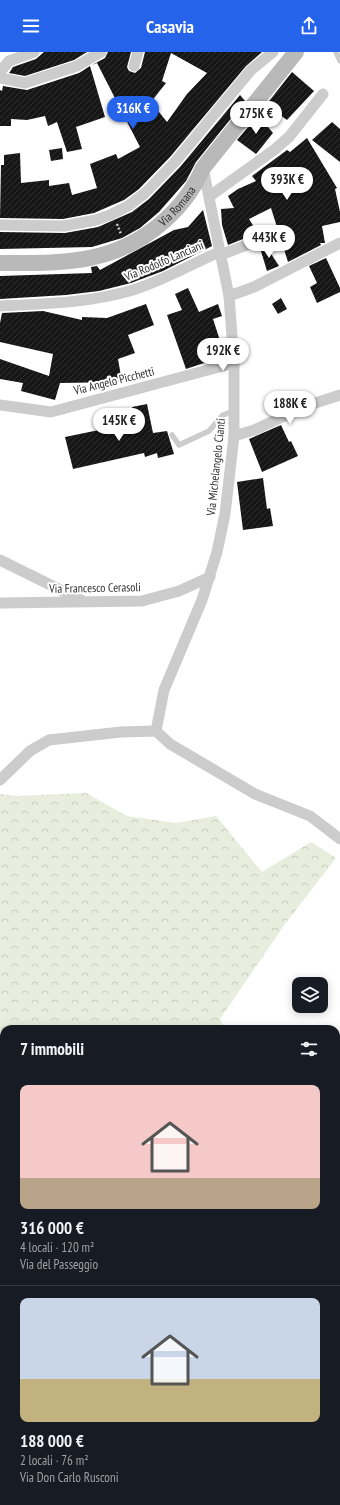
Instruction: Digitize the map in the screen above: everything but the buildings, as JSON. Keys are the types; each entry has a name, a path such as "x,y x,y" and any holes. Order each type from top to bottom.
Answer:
{"street":[{"path":"0,72 9,61 34,52"},
{"path":"0,78 25,83 76,66 101,52"},
{"path":"134,66 138,52"},
{"path":"0,225 64,226 86,222 113,214 128,206 144,194 175,162 251,70 273,52"},
{"name":"Via Romana","path":"0,263 45,262 82,259 106,255 128,246 151,232 176,210 195,187 203,168 296,52"},
{"path":"210,196 274,150 289,137 323,94"},
{"name":"Via Michelangelo Cianti","path":"156,731 160,703 168,678 196,615 210,577 224,523 234,436 234,363 229,296 210,196 203,168"},
{"name":"Via Rodolfo Lanciani","path":"0,306 59,304 96,299 134,290 220,254 277,234"},
{"path":"229,296 254,287 340,243"},
{"name":"Via Angelo Picchetti","path":"0,405 51,412 234,363"},
{"path":"234,436 254,430 306,406 340,395"},
{"path":"0,560 82,601"},
{"name":"Via Francesco Cerasoli","path":"0,603 82,601 115,602 153,599 179,592 210,577"},
{"path":"0,780 33,748 48,740 121,732 156,731 170,744 255,794 310,816 340,838"}],"lane":[{"path":"336,52 340,61"},
{"path":"172,435 179,445 209,431 223,415 234,411"}],"path":[{"path":"113,214 128,246"}],"green space":[{"path":"86,793 127,816 176,823 216,816 262,872 311,842 336,858 285,924 220,1019 223,1025 0,1025 0,794 16,796"}]}
